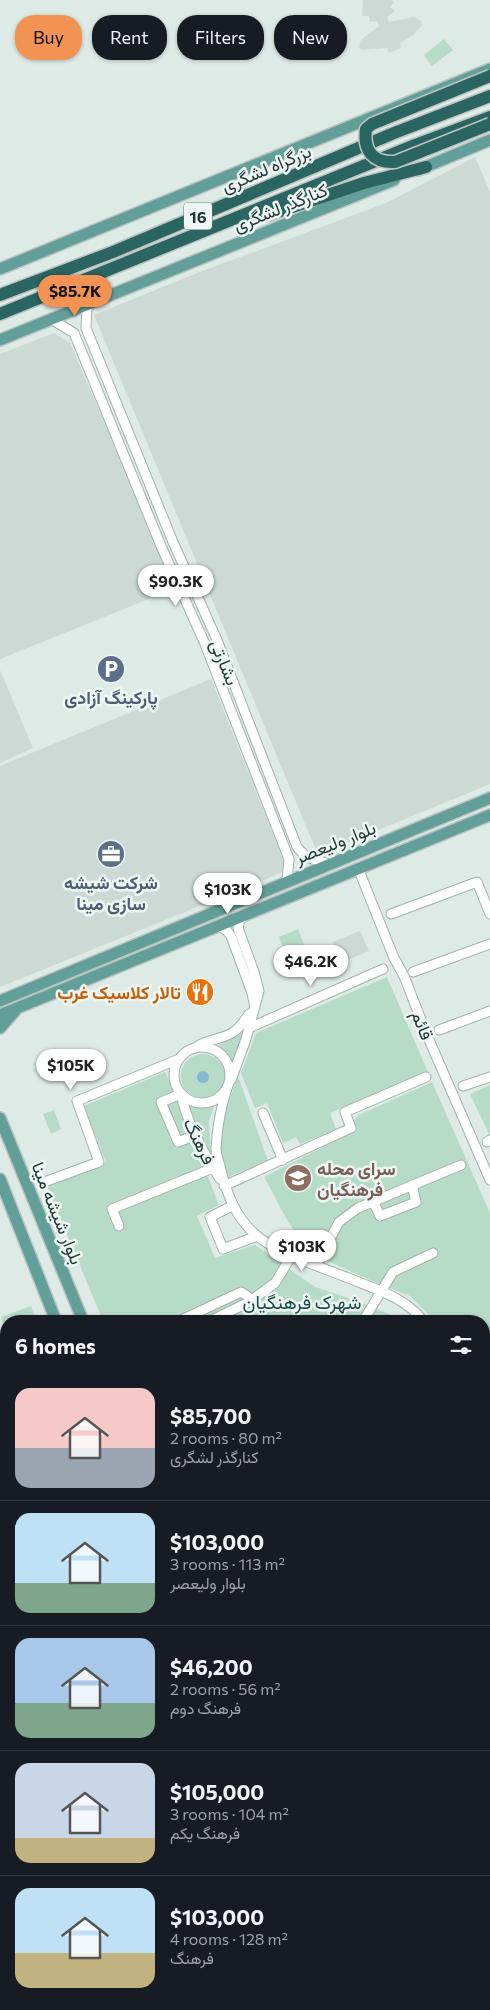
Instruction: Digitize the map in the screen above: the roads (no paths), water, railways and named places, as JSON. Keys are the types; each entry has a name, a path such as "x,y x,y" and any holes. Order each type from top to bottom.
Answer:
{"highway":[{"path":"490,76 372,124 366,129 365,138 368,149 375,159 385,163 395,162 490,124"},
{"name":"بزرگراه لشگری","path":"0,295 113,252 394,133 490,96"},
{"name":"بزرگراه لشگری","path":"0,314 415,145 490,117"},
{"path":"225,223 268,215 364,183 426,167"},
{"path":"0,323 49,294"}],"main road":[{"path":"0,269 490,69"},
{"name":"کنارگذر لشگری","path":"0,340 490,140"},
{"name":"بلوار ولیعصر","path":"0,1001 490,798"},
{"name":"بلوار ولیعصر","path":"0,1015 490,815"},
{"path":"237,902 236,913 241,916"},
{"path":"210,914 216,919 214,927"},
{"path":"0,1028 19,1007"},
{"name":"بلوار شیشه مینا","path":"0,1118 81,1315"},
{"path":"0,1179 54,1315"}],"street":[{"name":"بشارتی","path":"88,305 86,328 173,542 217,640 297,847 306,857 329,864"},
{"path":"52,319 74,333 79,328 86,328"},
{"name":"بشارتی","path":"74,333 161,546 205,644 289,859 287,881"},
{"path":"161,546 173,542"},
{"path":"474,821 490,823"},
{"name":"قائم","path":"358,868 427,1035 490,1180"},
{"path":"391,914 477,882 486,896 490,914"},
{"path":"214,927 220,926 235,935 240,920 253,911"},
{"name":"فرهنگ","path":"235,935 254,972 259,991 246,1039 221,1108 216,1149 224,1186 232,1206 244,1223 257,1236 292,1255 382,1291 416,1315"},
{"path":"413,972 490,944"},
{"path":"249,1028 383,969"},
{"path":"47,1181 99,1162 77,1101 179,1059 202,1044 220,1040 240,1029 255,1006"},
{"path":"439,1030 490,1011"},
{"path":"192,1049 202,1047 211,1048 219,1052 226,1059 229,1068 229,1084"},
{"name":"فرهنگ","path":"179,1059 175,1067 174,1077 176,1086 181,1094 184,1107 196,1134 224,1186"},
{"path":"224,1186 351,1128 345,1112 426,1077"},
{"path":"463,1086 490,1077"},
{"name":"فرهنگ","path":"181,1094 197,1102 206,1103 222,1095 229,1084"},
{"path":"181,1094 161,1102 178,1142 196,1134"},
{"path":"263,1113 283,1160"},
{"path":"316,1265 339,1222 358,1208 461,1166"},
{"path":"119,1226 112,1208 213,1168"},
{"path":"373,1201 380,1216 416,1202 412,1185"},
{"path":"232,1206 210,1216 223,1249 257,1236"},
{"path":"367,1315 393,1272 433,1253"},
{"path":"221,1315 252,1299 275,1283 292,1255"},
{"path":"193,1315 241,1292 252,1299"}],"water":[{"path":"205,1071 208,1072 208,1082 201,1083 198,1082 197,1075 198,1072"}],"place":[{"name":"پارکینگ آزادی","path":"111,669"},
{"name":"شرکت شیشه سازی مینا","path":"111,854"},
{"name":"تالار کلاسیک غرب","path":"200,992"},
{"name":"سرای محله فرهنگیان","path":"298,1178"}],"district":[{"name":"شهرک فرهنگیان","path":"302,1301"}]}
